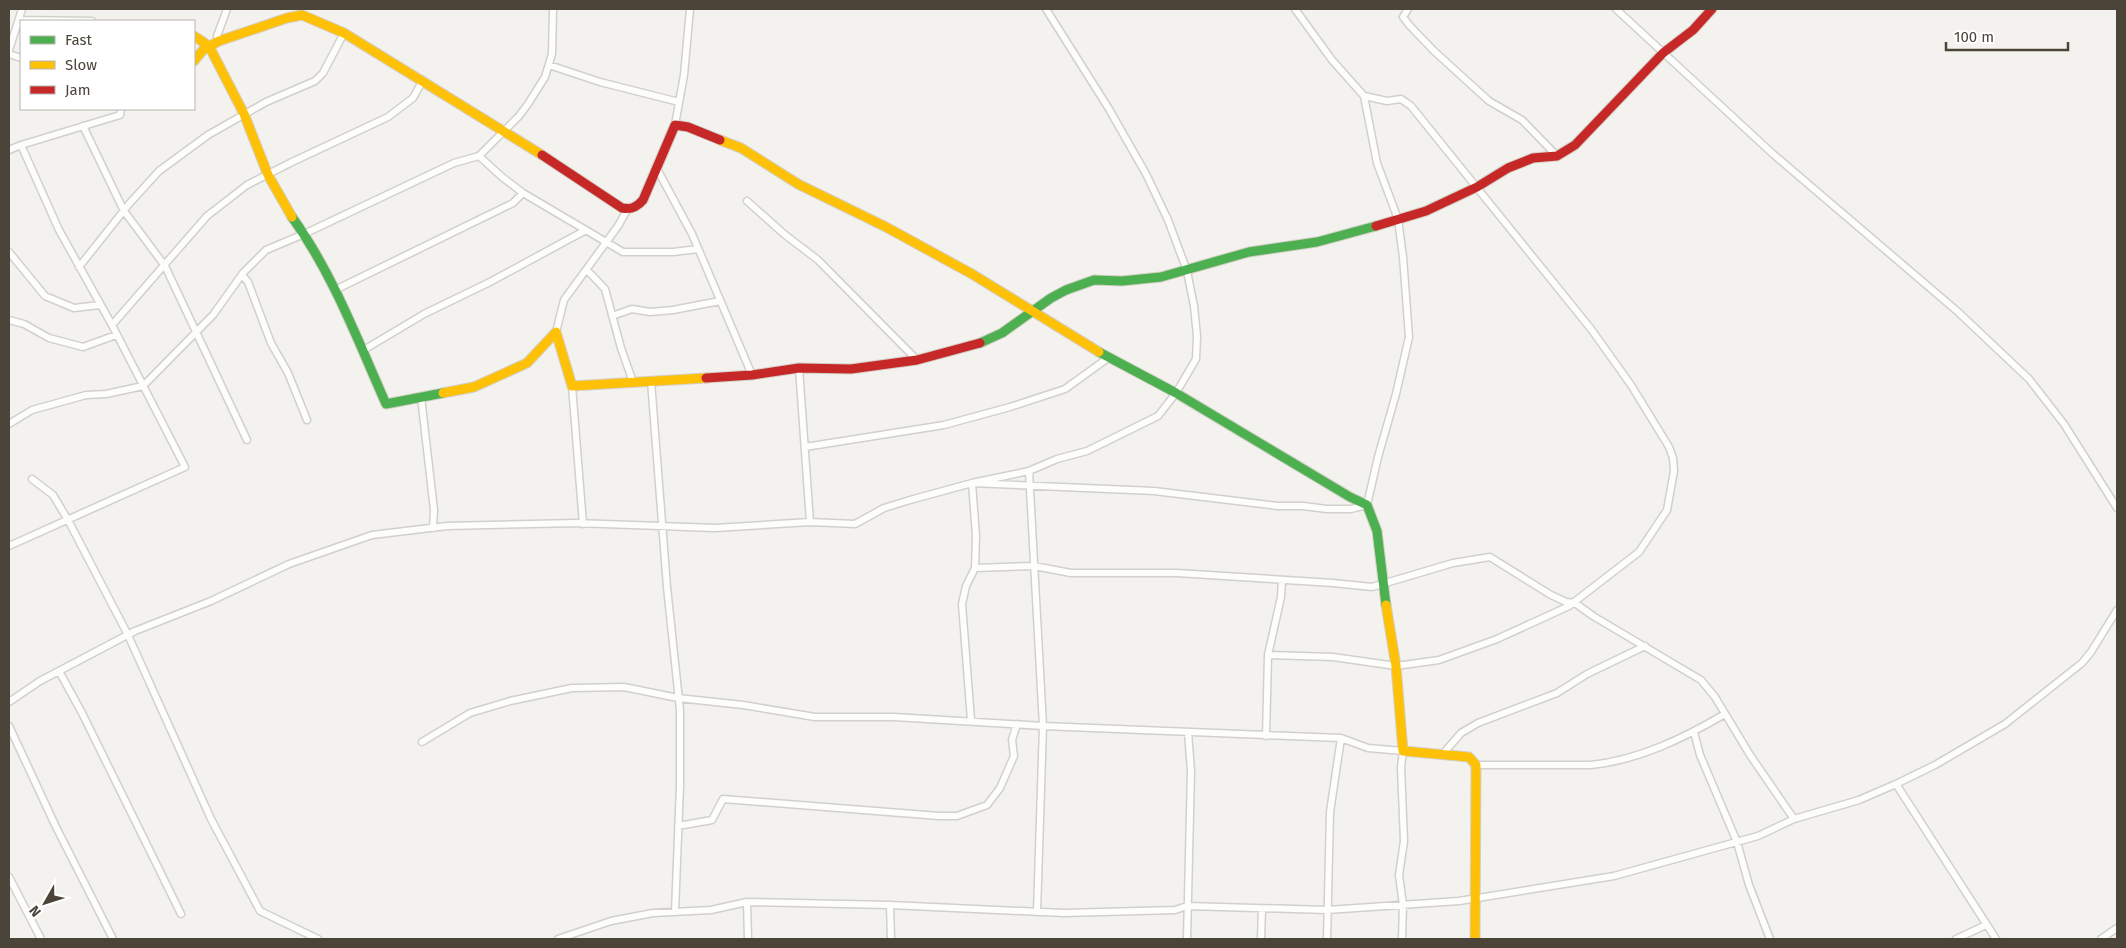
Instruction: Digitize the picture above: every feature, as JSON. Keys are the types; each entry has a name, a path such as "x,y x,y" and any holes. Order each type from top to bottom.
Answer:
{"street":[{"path":"9,52 22,9"},
{"path":"219,41 217,36 227,9"},
{"path":"9,424 32,410 86,395 106,394 143,386 213,315 242,275 266,250 454,163 479,156 528,104 545,77 552,54 554,33 553,9"},
{"path":"195,37 209,46 244,114 268,175 335,290 386,404 474,387 527,363 556,332 564,300 618,226 627,210 638,206 643,200 674,125 684,75 690,9"},
{"path":"9,702 40,680 128,635 211,601 289,564 372,535 433,528 583,524 662,528 715,528 810,522 855,524 884,508 972,483 1028,471 1057,459 1087,451 1158,416 1176,393 1196,359 1197,336 1188,271 1168,220 1146,174 1109,109 1046,9"},
{"path":"1295,9 1332,60 1364,96 1376,163 1398,220 1403,257 1408,337 1396,394 1367,505 1377,531 1382,584 1396,666 1403,751 1401,766 1404,841 1399,875 1403,905 1402,939"},
{"path":"1408,9 1403,17 1434,51 1489,101 1522,120 1558,156"},
{"path":"1616,9 1773,154 1957,311 2029,379 2064,424 2117,508"},
{"path":"572,386 752,375 799,368 851,369 917,360 984,342 1002,333 1032,311 1066,290 1094,280 1122,281 1161,277 1188,271 1250,252 1317,242 1426,211 1477,187 1508,168 1533,158 1558,156 1575,145 1663,53 1692,30 1712,9"},
{"path":"195,60 209,46 219,41 287,18 302,15 344,33 423,80 627,210"},
{"path":"79,267 159,171 208,135 244,114 314,81 323,73 344,33"},
{"path":"549,65 600,82 679,102"},
{"path":"112,326 207,216 247,185 388,117 413,98 423,80"},
{"path":"1268,655 1333,657 1396,666 1439,660 1497,639 1575,602 1639,552 1667,510 1672,489 1673,458 1669,447 1631,384 1596,337 1411,106 1401,99 1387,101 1364,96"},
{"path":"9,150 120,115 121,110"},
{"path":"674,125 688,127 742,148 798,184 886,227 972,274 1108,358 1176,393 1367,505"},
{"path":"83,126 124,211 165,266 247,440"},
{"path":"9,546 184,467 112,326 59,230 21,145"},
{"path":"479,156 523,193 623,252 673,252 698,249"},
{"path":"656,167 698,249 752,375"},
{"path":"335,290 505,207 523,193"},
{"path":"746,201 788,238 818,260 917,360"},
{"path":"362,351 424,314 490,282 586,230"},
{"path":"9,252 45,296 74,308 100,305"},
{"path":"587,270 605,289 632,382"},
{"path":"242,275 251,289 271,342 288,373 308,420"},
{"path":"612,316 632,309 650,312 674,310 720,300"},
{"path":"9,320 24,324 49,338 83,348 116,335"},
{"path":"556,332 572,386 583,524"},
{"path":"805,447 944,425 1010,407 1065,389 1108,358"},
{"path":"799,368 810,522"},
{"path":"651,381 662,528 678,698 680,758 675,912"},
{"path":"421,397 434,510 433,528"},
{"path":"1028,471 1043,726 1037,912"},
{"path":"32,479 53,495 68,520 128,635 211,819 260,911 318,939"},
{"path":"972,483 1154,491 1278,506 1303,506 1327,509 1351,509 1367,505"},
{"path":"971,720 962,604 966,586 975,568 976,536 972,483"},
{"path":"975,568 1034,566 1071,573 1177,573 1372,587 1453,563 1490,557 1551,595 1566,602 1575,602 1593,616 1701,680 1715,697 1794,819"},
{"path":"1266,736 1268,655 1281,598 1282,580"},
{"path":"558,939 611,921 653,913 711,910 747,902 890,905 1037,912 1176,910 1187,906 1327,910 1477,900 1614,876 1758,836 1794,819 1859,800 1896,784 1977,742 2036,701 2087,658 2111,623 2117,610"},
{"path":"1442,755 1461,733 1470,728 1557,693 1588,674 1645,646"},
{"path":"59,671 82,713 181,914"},
{"path":"422,742 470,713 510,701 572,688 624,687 678,698 743,705 815,717 894,717 971,720 1043,726 1341,738 1368,748 1469,757 1476,765 1476,939"},
{"path":"1476,765 1591,765 1606,763 1665,745 1694,732 1725,714"},
{"path":"678,826 712,820 722,799 957,816 987,805 1000,788 1014,756 1012,740 1018,724"},
{"path":"9,726 56,827 107,923 113,939"},
{"path":"1187,939 1192,771 1188,732"},
{"path":"1694,732 1700,755 1737,842 1750,885 1770,939"},
{"path":"1326,939 1330,812 1341,738"},
{"path":"1896,784 1996,939"},
{"path":"9,877 41,939"},
{"path":"747,902 748,939"},
{"path":"890,905 891,939"},
{"path":"1261,939 1262,909"},
{"path":"1956,939 1986,925"},
{"path":"2101,939 2117,928"}],"traffic: fast":[{"path":"292,217 320,261 355,332 386,404 443,393"},
{"path":"980,343 1002,333 1051,298 1066,290 1094,280 1122,281 1161,277 1249,252 1317,242 1376,226"},
{"path":"1099,352 1176,393 1350,497 1367,505 1377,531 1386,605"}],"traffic: slow":[{"path":"195,60 203,50 219,41 287,18 302,15 344,33 542,155"},
{"path":"195,37 209,46 244,114 268,175 292,217"},
{"path":"720,140 741,148 798,184 886,227 972,274 1099,352"},
{"path":"443,393 474,387 527,363 556,332 572,386 706,378"},
{"path":"1386,605 1396,666 1403,751 1469,757 1476,765 1475,939"}],"traffic: jam":[{"path":"1376,226 1426,211 1477,187 1508,168 1533,158 1557,156 1575,145 1663,53 1693,30 1712,9"},
{"path":"542,155 622,208 628,209 636,206 643,200 675,125 688,127 720,140"},
{"path":"706,378 752,375 799,368 851,369 917,360 980,343"}]}
